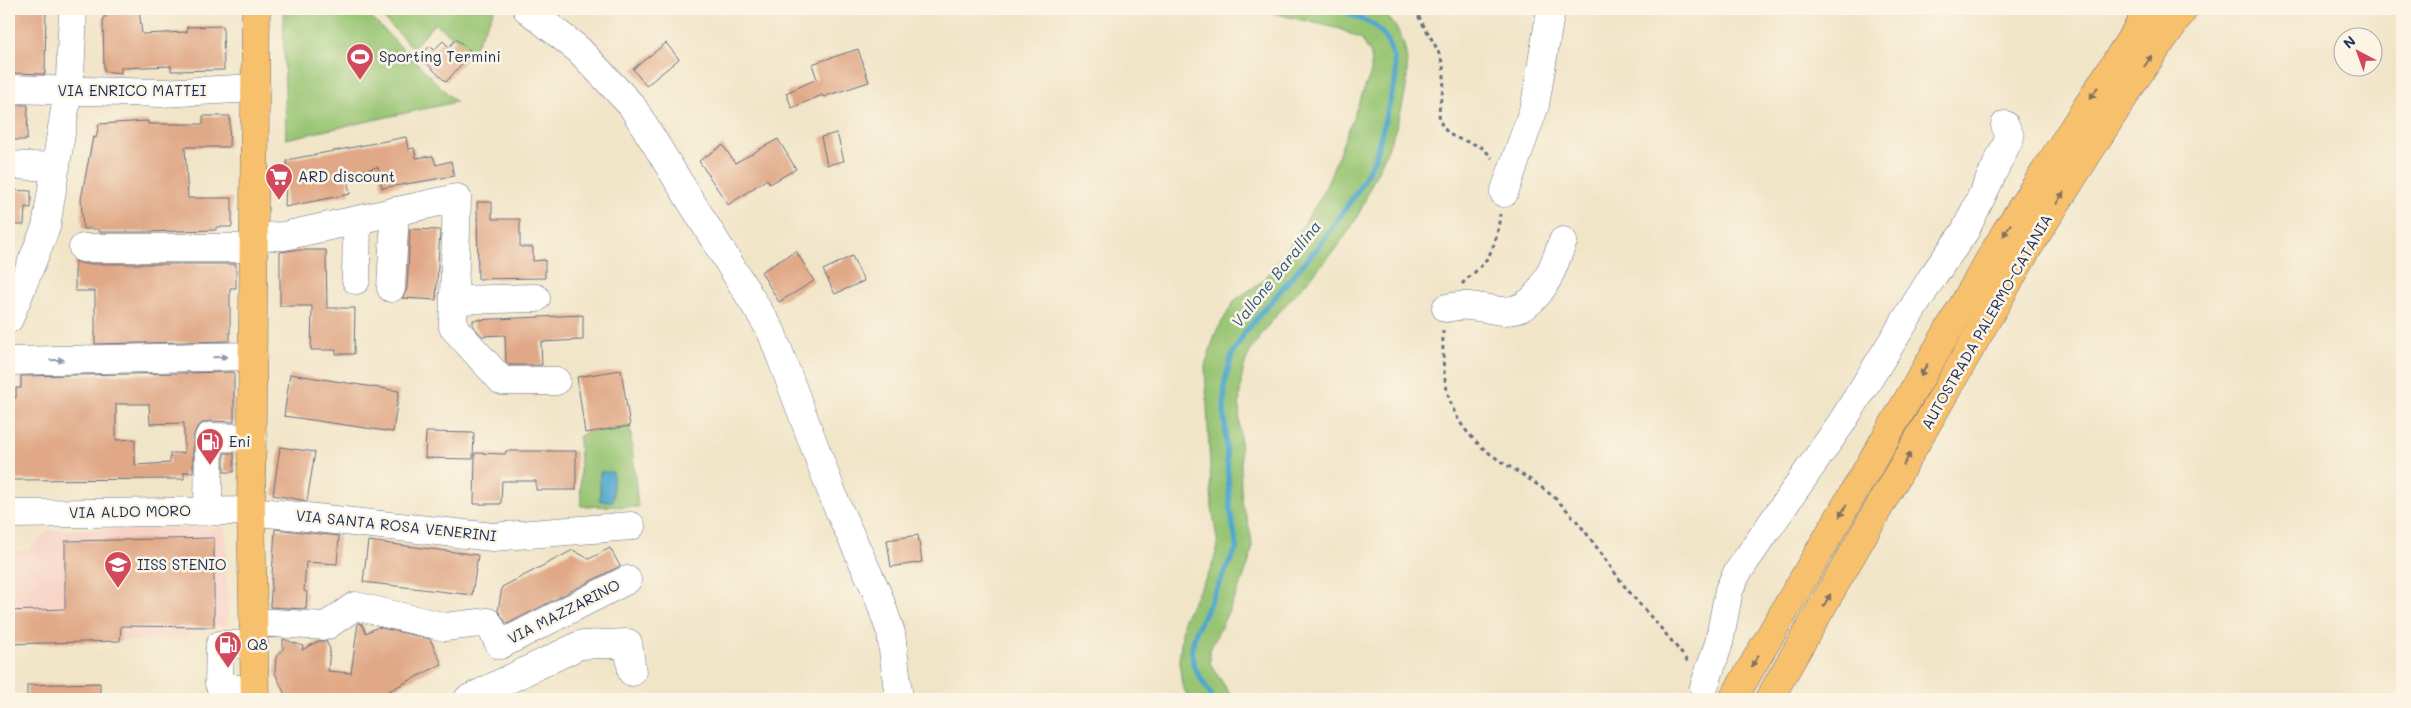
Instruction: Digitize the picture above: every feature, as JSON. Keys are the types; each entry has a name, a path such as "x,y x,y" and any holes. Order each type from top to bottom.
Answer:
{"main road":[{"path":"255,697 251,511 256,9"},
{"name":"AUTOSTRADA PALERMO-CATANIA","path":"1733,699 2005,233 2150,9"},
{"name":"AUTOSTRADA PALERMO-CATANIA","path":"1769,699 2028,248 2136,78 2184,9"}],"street":[{"path":"9,319 46,227 68,92 73,9"},
{"path":"527,9 578,50 632,106 771,330 837,506 878,594 890,633 899,699"},
{"path":"1504,192 1535,105 1551,9"},
{"name":"VIA ENRICO MATTEI","path":"9,89 160,93 256,88"},
{"path":"1704,687 1719,642 1729,590 1737,573 1842,422 1933,276 1965,231 2010,137 2005,125"},
{"path":"9,165 56,167"},
{"path":"83,248 254,242 457,198 453,327 502,382 556,381"},
{"path":"391,288 395,211"},
{"path":"356,280 357,220"},
{"path":"1446,308 1461,304 1498,311 1516,309 1529,304 1542,290 1563,241"},
{"path":"454,300 536,298"},
{"path":"9,361 253,356"},
{"path":"208,511 209,437 253,438"},
{"name":"VIA ALDO MORO","path":"9,514 251,511"},
{"name":"VIA SANTA ROSA VENERINI","path":"251,511 493,537 631,526"},
{"name":"VIA MAZZARINO","path":"254,633 326,626 356,606 445,627 488,622 500,645 627,580"},
{"path":"468,699 571,648 591,643 628,643 632,672"}],"path":[{"path":"1416,9 1443,61 1444,79 1440,114 1443,128 1453,138 1482,148 1494,159"},
{"path":"1504,192 1498,235 1492,250 1482,266 1452,295 1446,308 1442,339 1445,388 1455,413 1469,434 1488,452 1536,483 1571,515 1627,589 1679,650 1704,687"}],"shaded area":[{"name":"IISS STENIO","path":"226,527 228,626 189,626 188,638 65,644 9,644 9,551 28,550 49,530"}],"green space":[{"name":"Sporting Termini","path":"283,9 363,9 456,102 286,139"},
{"path":"374,9 495,9 472,52 435,23 413,48"},
{"path":"1256,9 1378,9 1395,26 1404,47 1407,70 1405,94 1399,119 1390,143 1362,208 1353,224 1326,260 1261,335 1245,363 1240,390 1239,420 1241,486 1242,501 1252,540 1251,556 1228,613 1210,650 1210,663 1233,699 1189,699 1182,685 1179,660 1184,618 1211,569 1218,546 1212,507 1205,366 1216,332 1235,300 1264,280 1286,251 1323,194 1371,72 1371,54 1361,39 1340,29"},
{"path":"630,426 638,507 581,506 579,437 585,433"}],"water":[{"path":"600,472 613,472 613,501 600,501"}],"building":[{"path":"12,9 46,9 45,74 9,73 9,30 12,30"},
{"path":"106,9 139,9 142,34 187,32 187,27 223,26 224,70 171,71 171,66 121,68 121,73 104,71 103,17 106,17"},
{"path":"456,39 472,52 446,82 420,57 430,46 434,50 443,41 449,47"},
{"path":"666,43 679,59 646,86 633,69"},
{"path":"858,49 869,82 823,97 822,95 792,108 786,93 817,79 812,64"},
{"path":"9,105 28,105 27,140 9,140"},
{"path":"203,116 230,116 229,147 185,147 188,198 232,198 232,227 216,227 216,230 145,232 99,232 99,229 83,229 81,199 93,137 96,138 99,124 148,121 148,124 203,124"},
{"path":"837,133 844,161 827,165 821,137"},
{"path":"406,137 408,149 414,148 416,158 433,156 436,165 451,161 454,176 382,188 378,167 346,174 350,194 285,207 287,160"},
{"path":"778,139 796,169 770,184 767,179 728,205 699,161 723,145 735,163"},
{"path":"9,190 31,191 31,208 25,207 24,225 9,225"},
{"path":"477,202 492,202 492,219 520,219 520,247 533,247 533,261 545,260 545,278 478,279"},
{"path":"410,229 440,230 436,300 402,298 407,289"},
{"path":"326,250 327,308 355,308 354,354 336,354 336,350 311,350 312,306 280,306 280,252"},
{"path":"796,251 814,281 779,302 761,272"},
{"path":"852,256 864,281 835,294 823,270"},
{"path":"75,261 83,264 236,264 236,288 230,288 230,341 95,344 95,291 75,291"},
{"path":"583,315 583,340 541,342 542,365 509,365 506,362 505,335 482,336 473,326 473,320"},
{"path":"621,370 630,426 585,433 577,377"},
{"path":"234,372 234,422 209,421 202,423 196,429 193,437 193,472 184,472 184,479 9,480 9,408 11,408 11,398 16,398 16,388 21,388 21,376","holes":["116,404 149,404 150,424 184,423 184,453 170,453 170,463 135,465 135,439 116,440"]},
{"path":"290,374 399,391 393,432 284,416"},
{"path":"426,432 474,433 473,459 425,458"},
{"path":"280,447 315,452 307,501 273,495"},
{"path":"506,451 576,451 576,490 536,490 536,481 502,481 501,504 474,504 475,453 505,454"},
{"path":"224,453 234,453 234,472 224,472"},
{"path":"275,529 339,536 337,564 306,562 304,591 307,592 306,609 270,607"},
{"path":"918,535 922,562 891,567 887,540"},
{"name":"IISS STENIO","path":"214,538 214,627 121,626 120,641 9,644 9,611 65,609 65,541"},
{"path":"368,541 478,555 472,595 363,582"},
{"path":"610,548 620,566 507,624 498,611 502,587 573,550 589,559"},
{"path":"358,623 362,624 366,633 378,627 430,639 442,664 373,699 287,699 275,673 276,657 283,649 283,639 303,646 302,650 319,641 326,641 330,649 328,671 351,673"},
{"path":"100,683 100,699 27,699 27,685"}],"waterway":[{"name":"Vallone Barallina","path":"1213,699 1193,665 1192,647 1196,631 1237,547 1230,509 1224,407 1225,380 1232,355 1245,332 1321,243 1359,189 1375,158 1396,78 1394,58 1387,39 1374,25 1339,9"}],"place":[{"name":"Sporting Termini","path":"360,81"},
{"name":"ARD discount","path":"279,201"},
{"name":"Eni","path":"210,466"},
{"name":"IISS STENIO","path":"118,589"},
{"name":"Q8","path":"228,669"}]}
